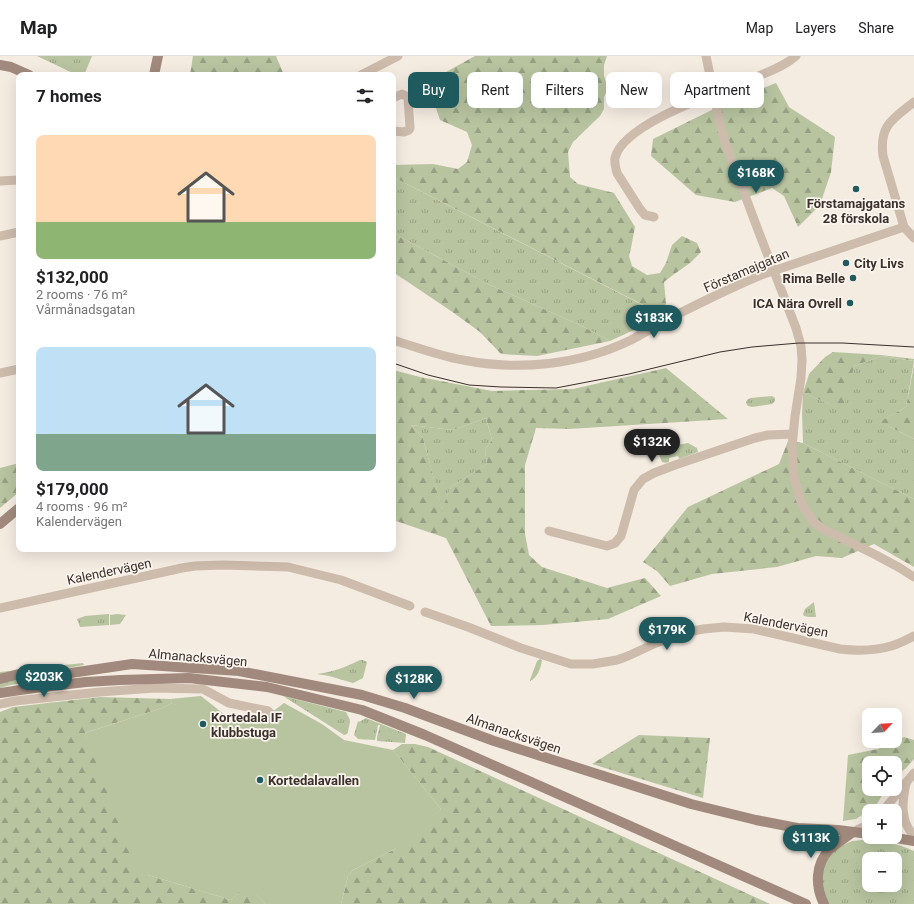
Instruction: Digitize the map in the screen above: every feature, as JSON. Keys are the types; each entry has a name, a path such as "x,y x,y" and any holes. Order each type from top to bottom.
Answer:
{"main road":[{"path":"155,72 158,56"},
{"path":"0,65 21,72"},
{"path":"0,524 16,511"},
{"name":"Almanacksvägen","path":"0,679 19,674 50,675 132,664 239,671 369,697 405,708 494,741 691,804 756,820 797,828 838,830 862,833"},
{"name":"Almanacksvägen","path":"0,693 93,682 189,678 266,687 362,710 432,738 806,904"},
{"path":"824,904 818,887 818,878 822,862 829,850 853,832"},
{"path":"902,839 914,841"}],"street":[{"path":"367,72 398,56"},
{"path":"706,56 709,72"},
{"path":"764,74 782,66 796,56"},
{"path":"396,97 402,94 408,98 410,128 405,132 396,131"},
{"path":"914,102 893,118 884,132 882,145 883,156 904,227 914,238"},
{"path":"654,217 645,215 640,209 617,173 615,158 618,149 627,139 660,117 678,108"},
{"path":"717,108 720,124 733,163 796,328 801,346 801,378 792,447 794,476 802,506 814,522 823,529 876,555 914,577"},
{"path":"0,181 16,180"},
{"name":"Förstamajgatan","path":"396,341 449,357 486,364 527,365 564,361 596,353 631,340 678,314 774,270 904,227"},
{"path":"0,236 16,233"},
{"path":"0,373 16,370"},
{"path":"549,532 607,546 615,543 621,536 634,490 643,479 675,465 755,438 768,435 793,434"},
{"name":"Kalendervägen","path":"0,608 182,568 223,565 288,567 340,579 410,606"},
{"name":"Kalendervägen","path":"425,612 521,648 571,664 585,665 616,660 656,643 692,631 724,627 754,629 819,644 854,650 877,649 892,646 914,636"},
{"path":"0,704 100,692 154,688 203,689 229,703 268,712 275,718"},
{"path":"889,804 914,774"},
{"path":"906,783 903,801 904,816 907,827 914,836"},
{"path":"853,832 862,828"}],"green space":[{"path":"37,56 92,56 85,72 71,72"},
{"path":"193,56 276,56 283,72 190,72"},
{"path":"475,56 607,56 604,65 606,92 604,97 604,109 600,116 573,142 568,152 570,177 578,184 614,193 635,227 629,256 632,266 647,275 660,273 666,263 672,245 682,236 697,243 701,252 690,263 664,282 666,304 657,312 396,179 396,165 433,164 458,169 467,162 472,145 467,132 440,120 436,108 459,108 459,72 446,72"},
{"path":"776,83 789,107 835,137 831,172 820,205 798,227 784,196 772,188 735,202 696,195 651,156 653,139 716,108 764,108 764,88"},
{"path":"396,179 664,316 610,341 584,327 490,285 396,235"},
{"path":"396,235 490,285 584,327 610,341 537,356 501,354 480,332 396,274"},
{"path":"833,352 881,355 914,359 914,361 882,356 854,366 844,407 830,404 803,393 809,374 825,357"},
{"path":"882,356 914,361 906,407 873,426 888,426 914,439 914,499 803,443 803,393 830,404 854,366"},
{"path":"914,365 914,439 888,426 872,426 906,407"},
{"path":"666,368 728,419 569,429 536,428 525,465 525,534 529,555 542,567 607,588 645,578 661,596 608,619 543,625 491,626 446,538 396,521 396,371 492,391 573,389","holes":["486,418 492,440 485,450 487,464 451,487 442,509 423,438 411,425 453,430"]},
{"path":"772,396 775,398 775,401 772,404 752,407 748,406 746,403 750,398"},
{"path":"486,418 492,440 485,450 487,464 451,487 442,510 423,438 411,425 453,430"},
{"path":"788,441 803,443 914,499 914,567 874,544 842,558 816,556 777,567 712,574 670,586 657,571 643,562 688,507 779,464"},
{"path":"688,443 697,448 698,452 679,459 678,456 669,458 669,462 662,462 658,452 659,446 666,447"},
{"path":"16,464 16,495 0,508 0,468"},
{"path":"814,602 816,617 804,616 803,614 805,609"},
{"path":"109,614 109,625 80,627 77,619 85,616"},
{"path":"110,615 126,615 120,624 110,625"},
{"path":"540,659 542,660 541,666 535,678 530,681 537,661"},
{"path":"360,660 367,662 363,678 353,683 317,674 339,669"},
{"path":"83,663 84,665 48,672 0,676 0,672"},
{"path":"71,677 10,685 0,688 0,682 12,678"},
{"name":"Kortedalavallen","path":"201,696 230,719 259,722 284,703 322,724 344,740 393,750 441,809 416,835 395,849 353,870 348,876 341,904 265,904 247,884 231,900 148,875 135,866 85,733 162,708 172,703 170,699"},
{"path":"283,696 346,712 350,722 347,734 344,735"},
{"path":"100,697 170,699 172,703 162,708 85,733 148,875 231,900 247,883 265,904 0,904 0,712 13,707"},
{"path":"366,718 406,734 405,743 377,741 380,725 378,725 375,740 358,739 354,735 358,721 359,722"},
{"path":"639,735 710,738 703,798 592,764"},
{"path":"904,737 914,740 914,759 902,771 902,756 862,756 862,796 882,796 877,804 862,804 862,815 856,819 843,821 848,755 880,748 902,748 902,738"},
{"path":"402,744 415,744 428,747 770,904 341,904 348,876 353,870 395,849 441,809 393,750"},
{"path":"862,840 862,844 895,844 914,851 914,904 829,904 823,894 821,873 827,859 839,847 852,841"}],"tram line":[{"path":"396,364 428,375 469,385 556,388 629,374 720,352 752,347 799,343 842,343 914,347"}],"place":[{"name":"Förstamajgatans 28 förskola","path":"856,189"},
{"name":"City Livs","path":"846,263"},
{"name":"Rima Belle","path":"853,278"},
{"name":"ICA Nära Ovrell","path":"850,303"},
{"name":"Kortedala IF klubbstuga","path":"203,724"},
{"name":"Kortedalavallen","path":"260,780"}]}
